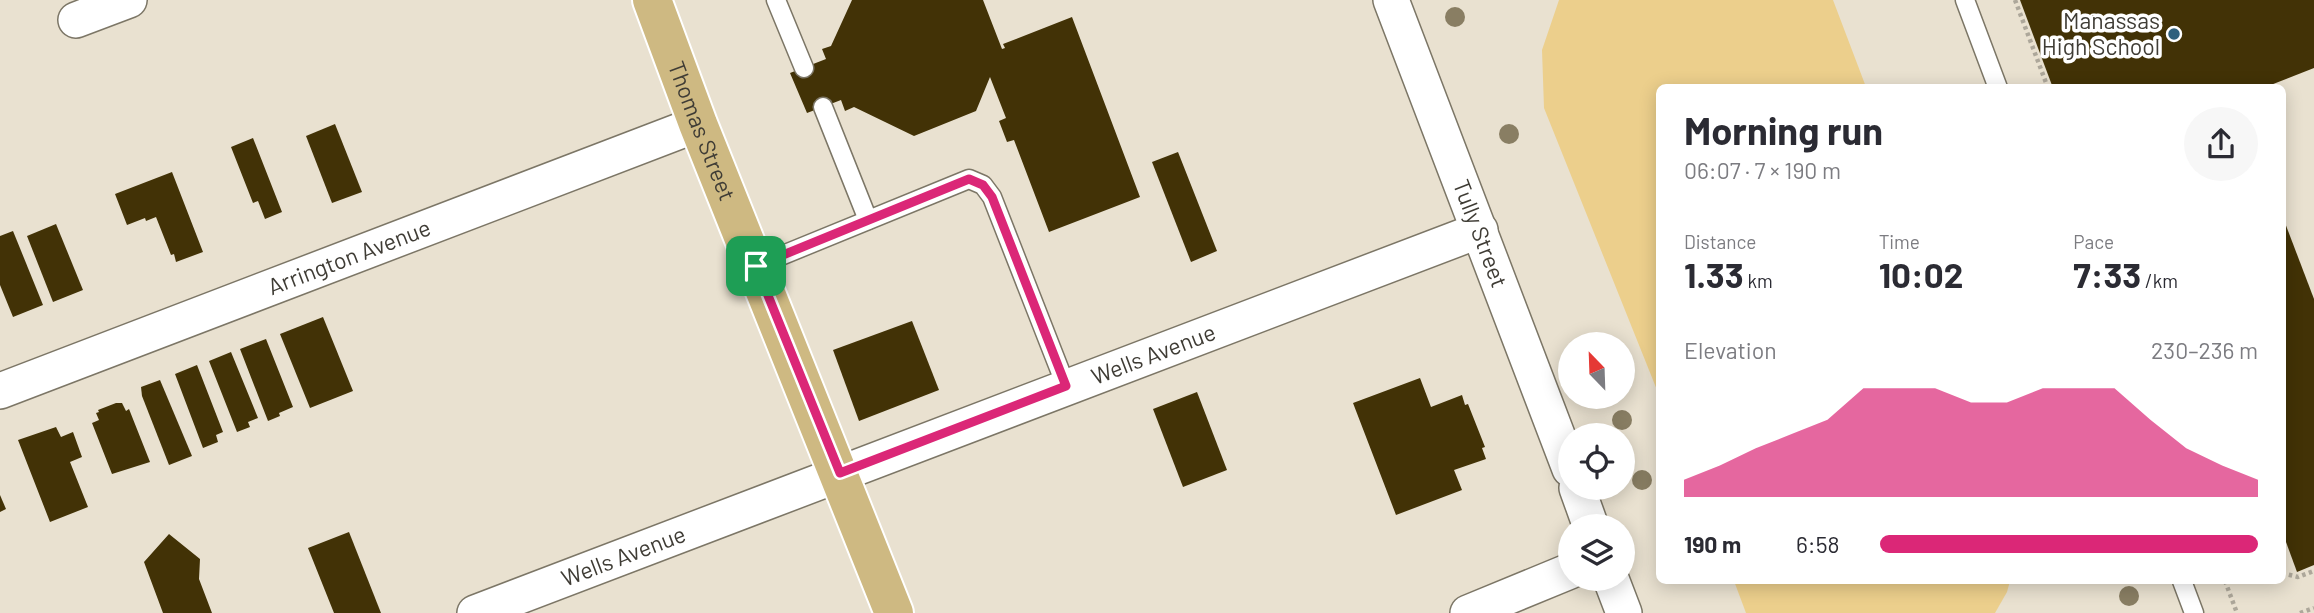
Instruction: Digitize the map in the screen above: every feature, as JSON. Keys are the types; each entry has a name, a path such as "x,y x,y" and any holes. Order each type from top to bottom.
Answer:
{"main road":[{"name":"Thomas Street","path":"652,0 698,124 894,613"}],"street":[{"path":"76,20 130,0"},
{"name":"Tully Street","path":"1391,0 1558,437"},
{"name":"Arrington Avenue","path":"0,391 698,124"},
{"name":"Wells Avenue","path":"475,613 1480,230"},
{"path":"1468,613 1558,576"},
{"path":"1616,591 1624,613"}],"lane":[{"path":"776,0 804,68"},
{"path":"1965,0 1996,84"},
{"path":"823,107 868,220"},
{"path":"756,266 969,179 983,185 992,197 1066,386"},
{"path":"2183,584 2194,613"}],"path":[{"path":"2015,0 2046,84"},
{"path":"2286,574 2298,577 2314,571"},
{"path":"2226,584 2237,613"},
{"path":"2300,613 2314,608"}],"shaded area":[{"path":"1559,0 1833,0 1865,84 1656,84 1656,388 1544,108 1542,50"},
{"path":"1735,584 2009,584 1995,613 1746,613"}],"building":[{"path":"852,0 983,0 1002,49 1005,48 1003,44 1072,17 1140,197 1049,232 1014,140 1007,142 999,121 1006,118 990,77 976,111 914,136 854,107 845,111 841,100 807,113 790,73 826,59 822,49 831,46"},
{"name":"Manassas High School","path":"2020,0 2314,0 2314,68 2273,84 2052,84"},
{"path":"335,124 362,192 332,203 306,136"},
{"path":"253,138 282,212 265,219 258,201 253,203 231,147"},
{"path":"1178,152 1217,251 1191,262 1152,162"},
{"path":"172,172 203,252 176,262 156,217 127,225 115,194"},
{"path":"56,224 83,290 53,302 27,236"},
{"path":"2286,226 2314,299 2314,565 2297,572 2286,542"},
{"path":"13,231 43,305 13,317 0,285 0,236"},
{"path":"323,317 353,391 310,408 280,334"},
{"path":"912,321 939,390 859,421 833,350"},
{"path":"266,339 293,407 268,421 240,349"},
{"path":"231,352 258,418 248,422 250,427 237,432 209,361"},
{"path":"197,365 223,432 216,435 218,442 203,448 175,374"},
{"path":"1420,378 1431,407 1462,395 1485,447 1482,448 1486,459 1454,470 1462,490 1396,515 1353,403"},
{"path":"160,380 192,456 169,465 141,387"},
{"path":"1197,392 1227,470 1183,487 1153,409"},
{"path":"122,403 126,411 129,409 150,462 112,474 92,423 99,420 96,413 98,410"},
{"path":"56,427 61,437 73,432 82,457 70,462 88,507 50,522 18,440"},
{"path":"0,495 6,509 0,512"},
{"path":"349,532 381,613 334,613 308,548"},
{"path":"169,534 200,559 199,579 212,613 163,613 144,562"}],"place":[{"name":"Manassas High School","path":"2174,34"}],"route":[{"path":"969,179 983,185 992,197 1066,386 840,473 756,266 969,179"}]}
